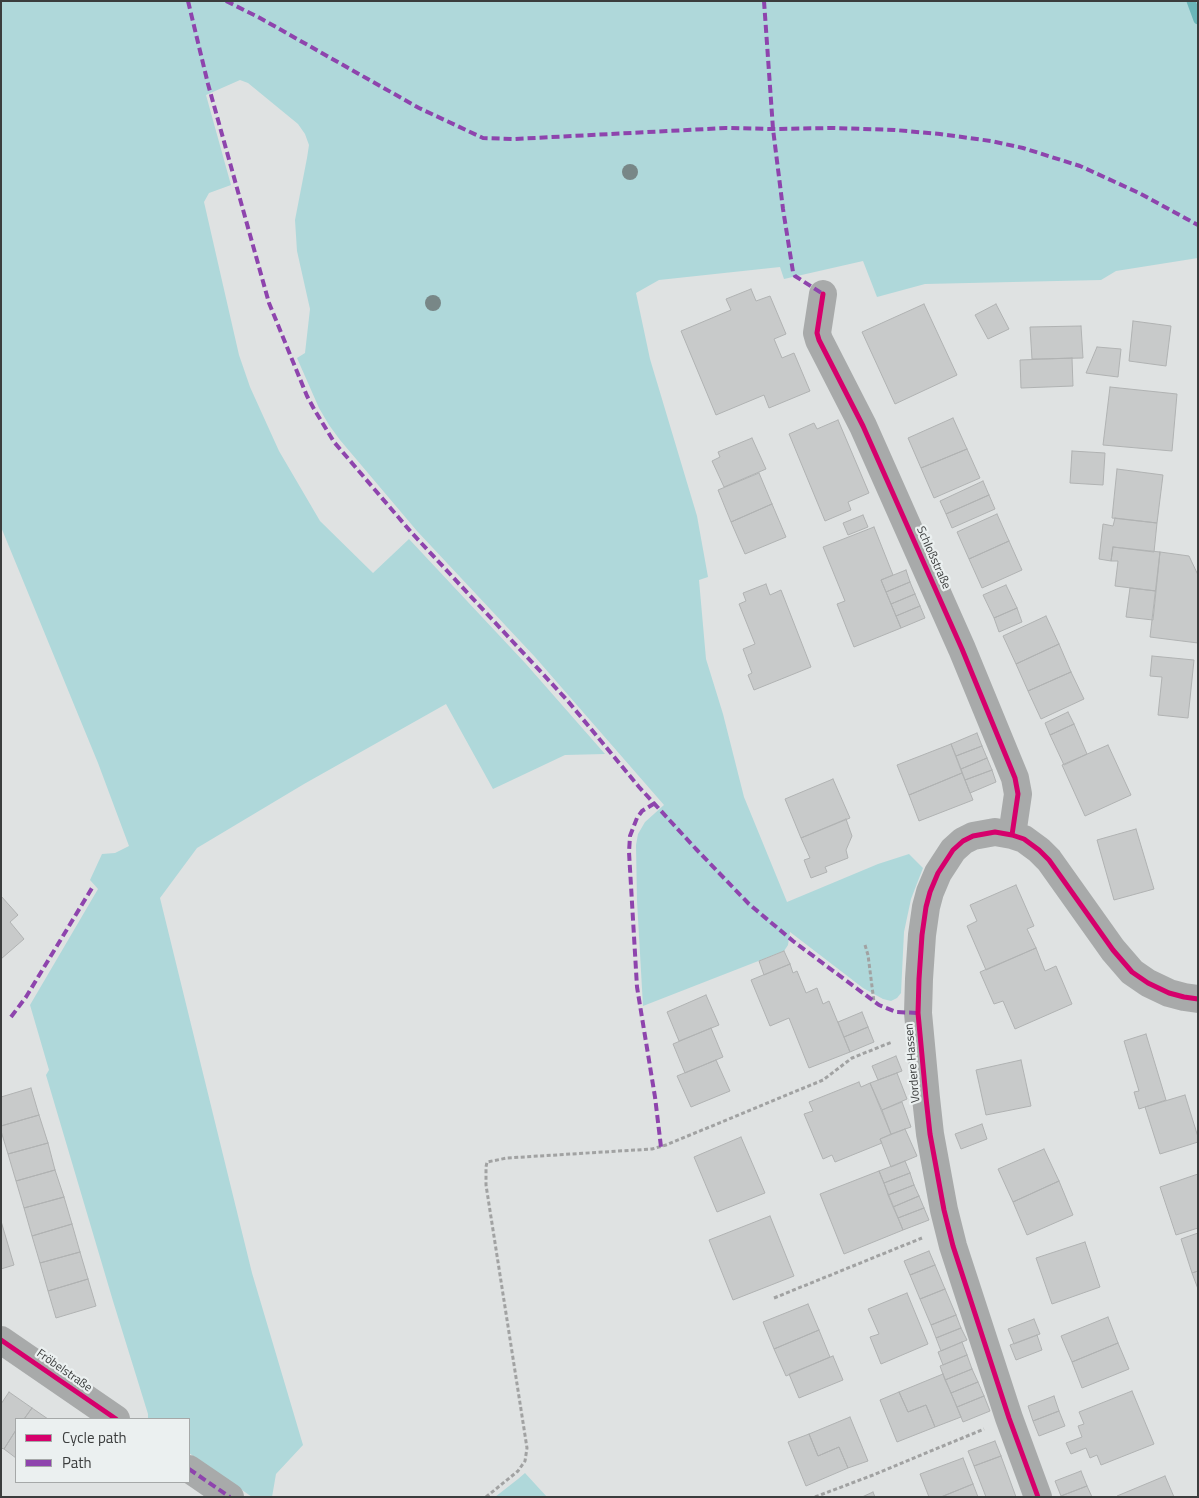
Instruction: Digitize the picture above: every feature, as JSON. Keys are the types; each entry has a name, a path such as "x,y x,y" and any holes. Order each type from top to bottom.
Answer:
{"street":[{"name":"Schloßstraße","path":"823,294 818,333 819,340 863,426 966,657 1015,778 1017,800 1012,835"},
{"name":"Vordere Hassen","path":"1038,1497 1009,1418 948,1228 929,1126 918,1013 919,978 927,899 938,873 953,850 969,838 986,832 1012,835 1029,842 1044,855 1112,950 1132,972 1168,993 1184,998 1198,999"},
{"name":"Fröbelstraße","path":"1,1340 115,1418"},
{"path":"190,1470 230,1497"}],"path":[{"path":"865,945 874,1002"},
{"path":"486,1497 516,1473 525,1461 527,1448 486,1184 487,1162 507,1158 652,1148 666,1145 823,1080 852,1058 920,1030"},
{"path":"774,1298 948,1228"},
{"path":"815,1497 1009,1418"}],"shaded area":[{"path":"1,1 1198,1 1198,258 1116,271 1101,280 925,284 877,297 863,261 784,279 780,267 659,280 636,293 650,359 697,516 708,577 699,580 706,659 723,714 744,797 787,902 878,864 909,854 923,868 911,899 904,932 901,993 891,1001 883,999 863,988 790,932 788,945 784,951 643,1006 636,845 638,834 645,822 664,805 535,657 417,531 329,425 319,408 297,358 305,353 310,309 297,251 295,220 309,145 305,134 298,124 248,83 240,80 206,95 231,185 209,193 204,202 239,355 250,387 279,451 320,521 373,573 409,539 526,664 605,754 565,755 493,789 446,704 304,784 197,848 160,898 252,1273 303,1445 276,1474 272,1497 252,1497 190,1454 190,1418 148,1418 46,1075 49,1070 30,1005 98,889 90,880 102,854 115,853 129,846 98,763 1,527"},
{"path":"525,1473 547,1497 495,1497 518,1479"}],"building":[{"path":"751,289 756,301 770,296 786,334 774,339 782,358 794,353 810,391 769,408 764,395 716,415 681,331 731,310 726,299"},
{"path":"924,304 957,375 895,404 862,332"},
{"path":"996,304 1009,329 988,339 975,315"},
{"path":"1133,321 1171,326 1166,366 1129,361"},
{"path":"1081,326 1083,358 1032,359 1030,327"},
{"path":"1097,347 1121,349 1118,377 1086,373"},
{"path":"1072,358 1073,386 1021,388 1020,360"},
{"path":"1110,387 1177,394 1172,451 1103,445"},
{"path":"953,418 967,449 921,468 908,438"},
{"path":"838,420 869,493 848,502 851,510 825,521 789,434 814,423 817,429"},
{"path":"752,438 766,469 724,487 712,461 720,457 718,452"},
{"path":"967,449 980,478 934,498 921,468"},
{"path":"1072,451 1105,453 1103,485 1070,483"},
{"path":"1117,469 1163,475 1157,523 1112,518"},
{"path":"759,473 772,504 731,522 718,490"},
{"path":"983,481 989,495 946,514 940,501"},
{"path":"989,495 995,509 952,528 946,514"},
{"path":"772,504 786,537 745,554 731,522"},
{"path":"997,514 1009,541 969,559 957,532"},
{"path":"863,515 868,527 848,535 843,523"},
{"path":"1115,518 1157,523 1154,552 1113,547 1111,561 1099,559 1103,524 1113,526"},
{"path":"874,527 893,575 881,580 901,628 854,647 837,604 845,601 823,547"},
{"path":"1009,541 1022,570 982,588 969,559"},
{"path":"1113,547 1160,552 1156,591 1115,586 1118,561 1111,561"},
{"path":"1160,552 1189,556 1198,575 1198,643 1150,637"},
{"path":"906,570 910,582 886,592 881,580"},
{"path":"910,582 915,594 891,604 886,592"},
{"path":"766,584 770,595 781,590 811,667 754,690 748,675 752,673 743,649 755,644 739,604 746,601 743,593"},
{"path":"1006,585 1017,608 994,618 983,595"},
{"path":"1130,588 1156,591 1153,620 1126,617"},
{"path":"915,594 920,606 896,616 891,604"},
{"path":"920,606 925,618 901,628 896,616"},
{"path":"1017,608 1022,622 999,632 994,618"},
{"path":"1046,616 1059,644 1016,664 1003,636"},
{"path":"1059,644 1071,672 1028,691 1016,664"},
{"path":"1152,656 1194,660 1188,718 1158,715 1162,677 1150,676"},
{"path":"1071,672 1084,699 1041,719 1028,691"},
{"path":"1068,712 1074,724 1050,735 1045,723"},
{"path":"1074,724 1087,754 1064,765 1050,735"},
{"path":"977,733 982,746 956,756 951,744"},
{"path":"951,744 962,773 909,795 897,765"},
{"path":"1108,745 1131,795 1085,816 1062,765"},
{"path":"982,746 987,758 961,769 956,756"},
{"path":"987,758 992,770 965,780 961,769"},
{"path":"992,770 996,782 970,793 965,780"},
{"path":"962,773 973,800 919,821 909,795"},
{"path":"833,779 850,818 801,838 785,799"},
{"path":"846,819 852,836 846,850 848,858 825,867 827,872 811,878 804,860 810,858 801,838"},
{"path":"1136,829 1154,889 1114,900 1097,840"},
{"path":"1016,885 1034,926 1027,929 1036,948 986,970 967,926 977,921 970,905"},
{"path":"1,896 18,915 10,922 24,939 1,959"},
{"path":"1036,948 1045,971 1056,966 1072,1004 1015,1029 1003,1001 994,1004 980,972"},
{"path":"784,951 790,964 764,975 759,961"},
{"path":"790,964 793,973 797,971 806,993 817,988 823,1004 829,1001 850,1052 809,1068 789,1018 770,1026 751,980"},
{"path":"706,995 719,1025 679,1041 667,1012"},
{"path":"862,1012 868,1027 844,1037 838,1022"},
{"path":"868,1027 874,1042 850,1052 844,1037"},
{"path":"711,1028 723,1057 685,1073 673,1044"},
{"path":"1146,1034 1166,1100 1139,1109 1134,1092 1139,1091 1124,1041"},
{"path":"896,1056 902,1071 878,1080 872,1066"},
{"path":"716,1060 730,1091 691,1107 677,1076"},
{"path":"1021,1060 1031,1106 986,1115 976,1070"},
{"path":"897,1073 907,1099 882,1110 870,1083"},
{"path":"859,1082 861,1087 870,1083 891,1134 880,1139 882,1143 835,1162 832,1155 823,1159 804,1114 813,1111 809,1102"},
{"path":"31,1088 39,1115 1,1126 1,1097"},
{"path":"1185,1095 1198,1142 1160,1154 1145,1107"},
{"path":"902,1102 911,1127 891,1134 882,1110"},
{"path":"39,1115 48,1143 8,1154 1,1126"},
{"path":"982,1124 987,1139 961,1149 955,1134"},
{"path":"905,1129 917,1156 891,1167 880,1139"},
{"path":"741,1137 765,1193 717,1212 694,1157"},
{"path":"48,1143 55,1170 16,1181 8,1154"},
{"path":"1044,1149 1059,1181 1013,1202 998,1169"},
{"path":"905,1161 910,1173 884,1183 879,1171"},
{"path":"55,1170 64,1197 24,1208 16,1181"},
{"path":"879,1171 903,1230 844,1254 820,1194"},
{"path":"910,1173 914,1185 888,1195 884,1183"},
{"path":"1198,1174 1198,1228 1176,1235 1160,1187"},
{"path":"1059,1181 1073,1215 1027,1235 1013,1202"},
{"path":"914,1185 919,1196 893,1207 888,1195"},
{"path":"919,1196 924,1208 898,1218 893,1207"},
{"path":"64,1197 72,1224 32,1236 24,1208"},
{"path":"924,1208 929,1220 903,1230 898,1218"},
{"path":"770,1216 794,1276 733,1300 709,1240"},
{"path":"1,1221 14,1265 1,1269"},
{"path":"72,1224 80,1252 40,1263 32,1236"},
{"path":"1198,1233 1198,1271 1192,1273 1181,1239"},
{"path":"1085,1242 1100,1287 1052,1304 1036,1258"},
{"path":"929,1251 935,1265 910,1275 904,1261"},
{"path":"80,1252 88,1279 48,1291 40,1263"},
{"path":"935,1265 945,1289 920,1299 910,1275"},
{"path":"1198,1271 1198,1289 1192,1273"},
{"path":"88,1279 96,1306 56,1318 48,1291"},
{"path":"945,1289 956,1315 931,1325 920,1299"},
{"path":"907,1293 928,1344 881,1364 870,1337 879,1334 868,1309"},
{"path":"808,1304 819,1330 774,1349 763,1322"},
{"path":"956,1315 961,1328 936,1338 931,1325"},
{"path":"1108,1317 1118,1343 1072,1362 1061,1336"},
{"path":"1034,1319 1040,1334 1014,1344 1008,1329"},
{"path":"961,1328 967,1340 941,1351 936,1338"},
{"path":"819,1330 830,1357 786,1376 774,1349"},
{"path":"1037,1335 1042,1350 1016,1360 1010,1345"},
{"path":"962,1342 967,1355 943,1365 938,1352"},
{"path":"1118,1343 1129,1369 1082,1388 1072,1362"},
{"path":"967,1355 972,1369 945,1380 940,1366"},
{"path":"833,1356 843,1380 799,1398 789,1374"},
{"path":"972,1369 978,1382 951,1393 945,1380"},
{"path":"943,1374 961,1417 935,1427 926,1405 908,1412 899,1392"},
{"path":"978,1382 984,1396 957,1407 951,1393"},
{"path":"1132,1391 1154,1444 1101,1465 1097,1455 1090,1458 1086,1448 1071,1454 1066,1443 1082,1437 1078,1426 1084,1424 1079,1412"},
{"path":"9,1392 32,1408 25,1418 15,1418 15,1432 4,1449 1,1448 1,1404"},
{"path":"899,1392 908,1412 926,1405 935,1427 897,1442 880,1400"},
{"path":"984,1396 990,1411 963,1422 957,1407"},
{"path":"1054,1396 1059,1411 1033,1421 1028,1406"},
{"path":"32,1408 47,1418 25,1418"},
{"path":"1059,1411 1065,1426 1039,1436 1033,1421"},
{"path":"850,1417 868,1461 848,1468 839,1447 818,1456 809,1434"},
{"path":"15,1432 15,1457 4,1449"},
{"path":"809,1434 818,1456 839,1447 848,1468 806,1486 788,1442"},
{"path":"995,1441 1001,1456 974,1466 968,1451"},
{"path":"1001,1456 1016,1497 986,1497 974,1466"},
{"path":"963,1458 973,1484 941,1497 929,1497 920,1474"},
{"path":"1081,1471 1087,1486 1061,1496 1055,1481"},
{"path":"1165,1476 1174,1497 1117,1497 1117,1496"},
{"path":"973,1484 978,1497 941,1497"},
{"path":"1087,1486 1092,1497 1061,1497 1061,1496"},
{"path":"873,1492 875,1497 862,1497"}],"waterway":[{"path":"1191,1 1198,20"}],"marked path":[{"path":"188,1 208,84 269,303 307,396 334,442 411,532 567,700 639,787 749,904 793,941 879,1005 896,1012 918,1013"},
{"path":"226,1 260,18 419,108 483,138 515,139 726,128 834,128 940,134 991,141 1023,148 1080,166 1139,193 1198,225"},
{"path":"764,1 773,129 793,272 795,276 823,294 823,298"},
{"path":"655,803 642,811 637,818 630,836 629,852 637,987 661,1147"},
{"path":"11,1017 26,997 92,888"},
{"path":"190,1470 230,1497"}],"cycle path":[{"path":"823,294 817,333 819,340 863,426 962,649 1015,778 1018,794 1012,835"},
{"path":"1038,1497 1009,1418 953,1246 944,1210 930,1134 918,1013 919,979 926,907 938,873 953,850 963,841 973,836 995,832 1024,839 1049,860 1113,950 1132,972 1148,983 1169,993 1198,999"},
{"path":"1,1340 115,1418"}]}
